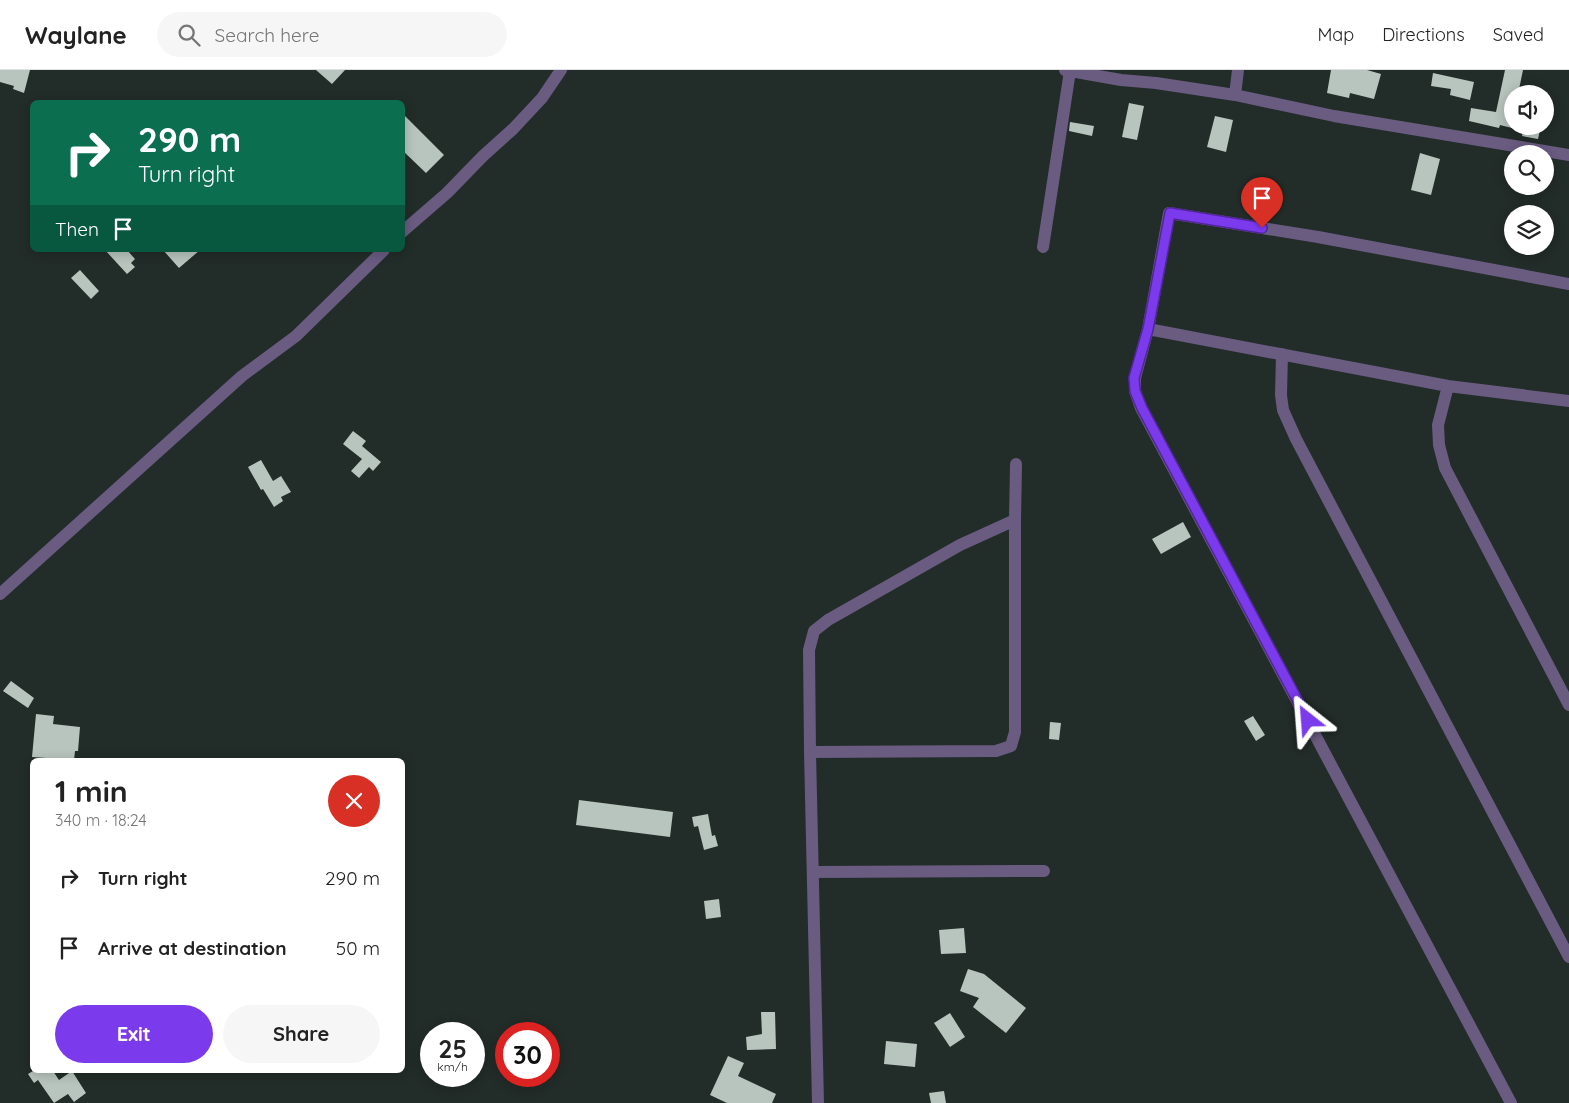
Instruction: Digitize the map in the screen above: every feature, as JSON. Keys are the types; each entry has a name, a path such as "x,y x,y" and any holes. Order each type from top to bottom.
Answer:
{"street":[{"path":"405,229 447,193 514,128 542,98 562,70"},
{"path":"1235,95 1238,70"},
{"path":"1043,247 1068,71 1121,75 1156,83 1235,95 1334,116 1569,155"},
{"path":"1511,1103 1142,408 1135,391 1134,378 1148,329 1170,213 1318,237 1569,284"},
{"path":"0,592 242,376 296,336 382,252"},
{"path":"1148,329 1448,386 1569,401"},
{"path":"1282,354 1281,395 1283,410 1296,439 1569,957"},
{"path":"1448,386 1438,425 1439,445 1445,468 1569,705"},
{"path":"810,752 996,752 1011,746 1016,732 1014,520 1016,464"},
{"path":"818,1103 809,650 814,631 828,620 960,545 1014,520"},
{"path":"813,872 1044,871"}],"building":[{"path":"0,70 30,70 24,93 13,89 14,86 0,82"},
{"path":"316,70 345,70 332,84"},
{"path":"1331,70 1367,70 1381,74 1374,99 1350,93 1349,98 1327,93"},
{"path":"1505,70 1523,70 1520,85 1504,85 1504,126 1500,125 1499,128 1469,121 1471,108 1496,112"},
{"path":"1433,73 1474,82 1470,100 1450,95 1451,89 1431,86"},
{"path":"1129,103 1144,106 1137,140 1122,137"},
{"path":"405,116 444,155 426,173 405,153"},
{"path":"1215,116 1233,120 1226,152 1207,147"},
{"path":"1070,122 1094,126 1092,136 1069,131"},
{"path":"1522,135 1539,135 1538,139"},
{"path":"1420,153 1440,159 1431,195 1411,190"},
{"path":"107,252 129,252 135,259 131,263 135,267 127,274"},
{"path":"165,252 198,252 179,268"},
{"path":"80,270 99,291 91,299 71,278"},
{"path":"353,431 366,441 362,446 381,462 373,471 369,467 359,478 351,471 362,459 343,444"},
{"path":"261,460 273,481 281,476 291,492 281,497 283,501 274,507 263,489 261,490 248,467"},
{"path":"1183,522 1191,537 1161,554 1152,539"},
{"path":"11,681 34,698 28,708 3,691"},
{"path":"36,714 54,716 53,724 80,727 78,751 75,751 74,758 32,757"},
{"path":"1253,716 1265,735 1256,741 1244,721"},
{"path":"1050,722 1061,723 1059,740 1049,739"},
{"path":"579,800 673,812 670,837 576,825"},
{"path":"708,814 712,836 715,835 718,846 704,850 698,826 694,827 692,817"},
{"path":"719,899 721,917 706,919 704,901"},
{"path":"964,928 966,953 941,954 939,930"},
{"path":"968,969 984,974 1026,1008 1006,1033 973,1007 979,998 960,991"},
{"path":"761,1012 775,1012 776,1049 747,1050 746,1037 762,1034"},
{"path":"950,1013 965,1037 950,1047 934,1023"},
{"path":"886,1041 917,1044 915,1067 884,1064"},
{"path":"728,1056 744,1063 738,1076 776,1094 772,1103 727,1103 710,1095"},
{"path":"54,1073 59,1080 69,1073 73,1073 86,1093 74,1102 68,1094 54,1103 38,1080 34,1083 28,1074"},
{"path":"944,1091 946,1103 931,1103 929,1093"}],"route":[{"path":"1262,228 1170,213 1148,329 1134,378 1135,391 1142,408 1308,720"}]}
